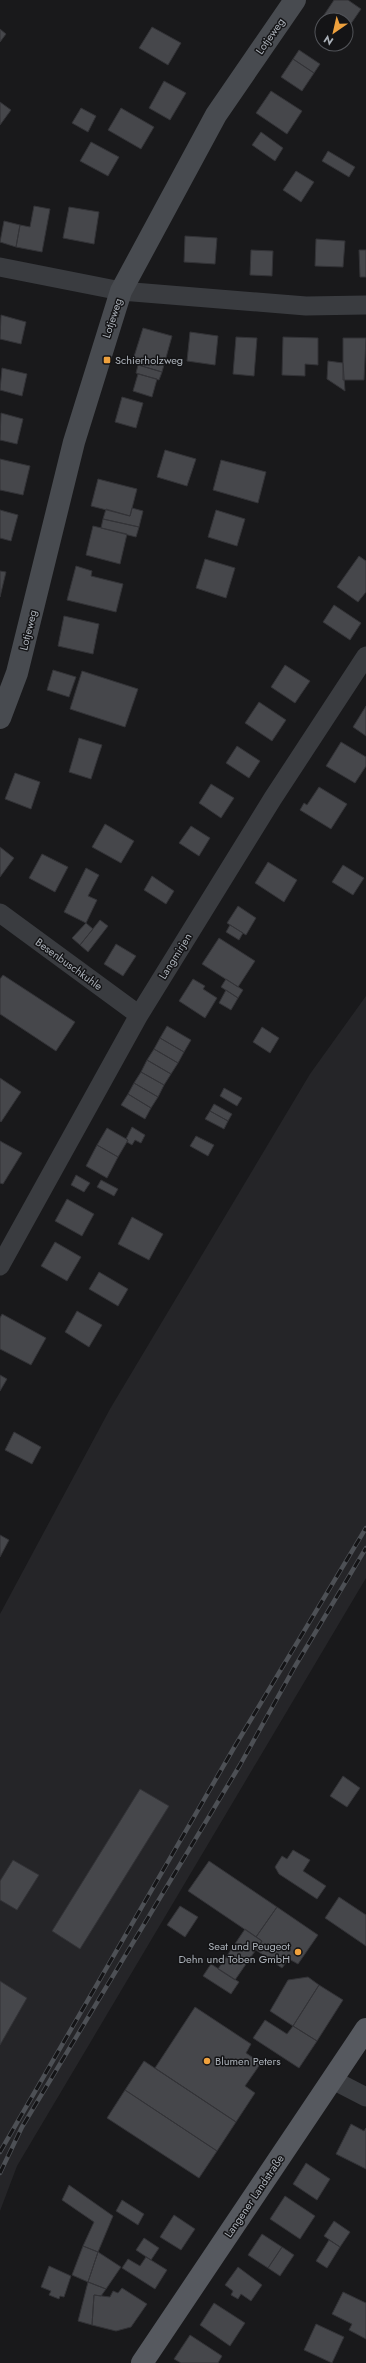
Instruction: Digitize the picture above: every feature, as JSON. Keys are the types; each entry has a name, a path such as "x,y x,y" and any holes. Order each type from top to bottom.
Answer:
{"main road":[{"name":"Langener Landstraße","path":"142,2363 366,2030"}],"street":[{"name":"Lotjeweg","path":"0,718 17,673 74,442 121,291 216,115 295,0"},
{"path":"0,267 121,291 306,306 366,305"},
{"name":"Langmirjen","path":"0,1266 139,1015 273,798 366,656"},
{"name":"Besenbuschkuhle","path":"0,913 139,1015"},
{"path":"333,2080 366,2097"}],"shaded area":[{"path":"366,996 366,1578 17,2166 0,2211 0,1614 110,1409 310,1074"}],"building":[{"path":"334,0 348,0 361,9 354,19 354,12 326,12"},
{"path":"152,27 181,43 168,65 139,48"},
{"path":"0,29 6,34 0,42"},
{"path":"299,50 320,64 314,73 293,59"},
{"path":"293,59 314,73 302,91 281,77"},
{"path":"164,81 186,93 170,120 149,108"},
{"path":"271,91 302,111 287,134 256,113"},
{"path":"0,102 11,110 0,125"},
{"path":"81,108 96,116 88,132 72,123"},
{"path":"121,108 154,127 141,149 108,130"},
{"path":"261,132 283,148 275,161 252,145"},
{"path":"91,142 119,157 108,176 80,161"},
{"path":"328,151 355,167 349,177 322,161"},
{"path":"296,171 314,182 301,202 283,190"},
{"path":"34,206 50,209 42,252 16,247 20,225 30,227"},
{"path":"69,207 99,212 94,244 63,238"},
{"path":"4,221 20,225 16,247 0,242"},
{"path":"185,236 217,238 215,264 184,262"},
{"path":"316,239 345,241 343,267 315,266"},
{"path":"251,250 273,251 272,276 250,275"},
{"path":"359,250 366,250 366,277 360,277"},
{"path":"1,315 26,322 21,344 0,339"},
{"path":"143,328 172,336 162,372 132,363"},
{"path":"190,332 218,336 215,365 187,361"},
{"path":"236,337 257,338 254,376 233,374"},
{"path":"283,337 318,338 318,365 305,364 305,376 282,375"},
{"path":"343,338 366,338 364,380 343,380"},
{"path":"328,361 343,363 345,391 327,379"},
{"path":"138,365 162,372 159,380 136,373"},
{"path":"2,368 27,374 22,396 0,390"},
{"path":"138,374 157,379 152,397 133,391"},
{"path":"122,397 143,403 136,428 115,422"},
{"path":"1,413 23,419 17,444 0,440"},
{"path":"165,450 196,459 187,486 157,477"},
{"path":"0,459 30,466 23,495 0,490"},
{"path":"221,460 266,472 258,503 213,490"},
{"path":"98,479 137,489 130,516 91,506"},
{"path":"132,508 143,511 139,527 103,519 106,509 130,516"},
{"path":"0,510 18,515 11,541 0,538"},
{"path":"216,510 245,519 237,546 208,537"},
{"path":"103,519 139,527 136,537 101,528"},
{"path":"93,526 127,534 120,564 86,555"},
{"path":"359,556 366,561 366,592 358,602 337,587"},
{"path":"205,559 235,568 226,598 196,588"},
{"path":"76,566 92,571 91,576 123,584 116,612 67,600"},
{"path":"0,571 6,572 0,597"},
{"path":"334,605 361,623 350,640 323,622"},
{"path":"64,616 99,624 93,654 58,646"},
{"path":"285,665 310,681 295,703 271,687"},
{"path":"53,670 76,677 69,697 47,690"},
{"path":"82,671 138,689 125,727 70,709"},
{"path":"259,702 286,720 272,741 245,723"},
{"path":"366,706 366,736 353,727"},
{"path":"79,738 102,745 91,779 69,772"},
{"path":"341,742 366,757 366,766 355,783 326,766"},
{"path":"237,746 260,761 249,778 226,763"},
{"path":"15,773 40,782 31,809 5,799"},
{"path":"211,784 234,798 221,818 199,803"},
{"path":"319,787 347,804 331,829 300,810 304,803 307,805"},
{"path":"105,824 134,841 121,863 92,847"},
{"path":"191,826 210,838 199,856 179,843"},
{"path":"0,847 14,858 0,877"},
{"path":"42,854 68,867 55,892 29,878"},
{"path":"268,862 297,880 284,902 255,883"},
{"path":"343,865 364,878 353,895 332,882"},
{"path":"86,868 99,875 88,896 97,900 86,923 64,912"},
{"path":"152,876 174,891 166,904 144,890"},
{"path":"238,906 256,918 246,935 227,923"},
{"path":"100,920 108,926 88,952 80,945"},
{"path":"86,923 93,929 80,945 72,938"},
{"path":"230,925 243,933 239,940 226,932"},
{"path":"219,938 255,961 238,987 202,964"},
{"path":"116,944 136,956 123,976 104,964"},
{"path":"3,975 75,1022 56,1051 0,1014 0,979"},
{"path":"193,979 205,986 203,989 217,998 205,1018 179,1001"},
{"path":"226,979 243,990 238,998 221,987"},
{"path":"226,990 238,998 231,1010 219,1003"},
{"path":"167,1026 191,1040 184,1052 160,1038"},
{"path":"262,1027 279,1038 270,1053 253,1042"},
{"path":"160,1038 184,1052 178,1063 154,1049"},
{"path":"154,1049 178,1063 171,1074 147,1060"},
{"path":"147,1060 171,1074 164,1085 141,1072"},
{"path":"141,1072 164,1085 158,1097 134,1083"},
{"path":"0,1078 21,1092 1,1122 0,1121"},
{"path":"134,1083 158,1097 151,1108 128,1094"},
{"path":"224,1088 242,1098 237,1106 220,1096"},
{"path":"128,1094 151,1108 145,1119 121,1105"},
{"path":"214,1104 232,1114 228,1121 210,1111"},
{"path":"210,1111 228,1121 224,1129 205,1119"},
{"path":"132,1127 145,1135 141,1143 135,1140 132,1145 127,1142 128,1140 126,1139"},
{"path":"107,1128 128,1140 118,1157 97,1145"},
{"path":"196,1136 214,1145 208,1156 190,1146"},
{"path":"0,1141 22,1153 3,1184 0,1183"},
{"path":"97,1145 118,1157 107,1178 86,1166"},
{"path":"76,1175 90,1183 84,1192 71,1185"},
{"path":"101,1180 118,1189 114,1196 97,1187"},
{"path":"67,1199 94,1214 82,1236 55,1221"},
{"path":"132,1217 163,1234 149,1260 118,1244"},
{"path":"55,1242 81,1257 67,1281 41,1266"},
{"path":"99,1272 128,1289 118,1306 89,1289"},
{"path":"77,1311 102,1325 89,1347 65,1332"},
{"path":"2,1314 46,1338 31,1365 0,1349 0,1318"},
{"path":"0,1375 7,1379 0,1391"},
{"path":"14,1432 41,1447 32,1464 5,1450"},
{"path":"0,1535 9,1540 0,1557"},
{"path":"343,1776 360,1788 347,1807 330,1796"},
{"path":"140,1789 169,1806 80,1949 52,1931"},
{"path":"293,1850 310,1860 303,1871 326,1886 317,1899 279,1874 275,1867 282,1856 287,1859"},
{"path":"13,1860 39,1875 17,1910 0,1900 0,1881"},
{"path":"209,1861 277,1907 256,1937 188,1891"},
{"path":"339,1897 366,1915 366,1946 325,1918"},
{"path":"180,1906 198,1917 185,1937 167,1925"},
{"path":"277,1907 318,1935 298,1964 289,1959 282,1968 256,1950 262,1941 256,1937"},
{"path":"245,1929 262,1941 235,1980 218,1969"},
{"path":"211,1964 239,1982 231,1994 203,1976"},
{"path":"308,1977 319,1985 293,2026 270,2011 288,1980"},
{"path":"0,1981 27,1998 0,2045"},
{"path":"319,1985 343,2000 317,2041 293,2026"},
{"path":"195,2007 251,2044 246,2053 261,2063 245,2086 255,2093 236,2122 155,2068"},
{"path":"265,2020 287,2034 293,2026 317,2041 299,2068 253,2038"},
{"path":"144,2061 236,2122 217,2151 125,2090"},
{"path":"125,2090 217,2151 199,2178 107,2118"},
{"path":"351,2124 364,2131 366,2128 366,2169 336,2154"},
{"path":"306,2163 330,2179 317,2200 293,2184"},
{"path":"69,2185 113,2216 98,2252 83,2246 94,2222 62,2200"},
{"path":"285,2196 315,2216 300,2239 270,2219"},
{"path":"122,2200 144,2214 138,2225 116,2211"},
{"path":"174,2215 195,2229 181,2250 160,2237"},
{"path":"334,2221 350,2232 340,2247 324,2236"},
{"path":"262,2234 282,2247 268,2268 248,2255"},
{"path":"144,2238 159,2248 151,2260 136,2250"},
{"path":"329,2240 340,2247 327,2268 316,2261"},
{"path":"83,2246 98,2252 88,2282 72,2275"},
{"path":"282,2247 294,2255 280,2276 268,2268"},
{"path":"98,2252 121,2267 106,2289 88,2282"},
{"path":"146,2257 167,2270 155,2289 122,2268 128,2259 140,2266"},
{"path":"49,2266 71,2276 64,2297 60,2296 59,2299 49,2295 51,2291 41,2287"},
{"path":"238,2267 262,2285 251,2301 241,2294 238,2299 231,2295 233,2291 225,2285"},
{"path":"88,2282 106,2289 101,2296 94,2295 92,2325 78,2321"},
{"path":"122,2288 147,2304 131,2327 116,2331 92,2325 94,2295 110,2297 113,2291 118,2293"},
{"path":"343,2292 366,2303 366,2339 349,2330 352,2324 332,2314"},
{"path":"214,2303 245,2323 230,2346 200,2325"},
{"path":"316,2324 344,2337 332,2363 304,2350"},
{"path":"190,2335 222,2356 218,2363 181,2363 174,2359"}],"railway":[{"path":"0,2152 235,1746 366,1528"},
{"path":"0,2173 22,2127 240,1765 294,1668 366,1548"}],"place":[{"name":"Schierholzweg","path":"107,360"},
{"name":"Seat und Peugeot Dehn und Toben GmbH","path":"298,1952"},
{"name":"Blumen Peters","path":"207,2061"}]}
